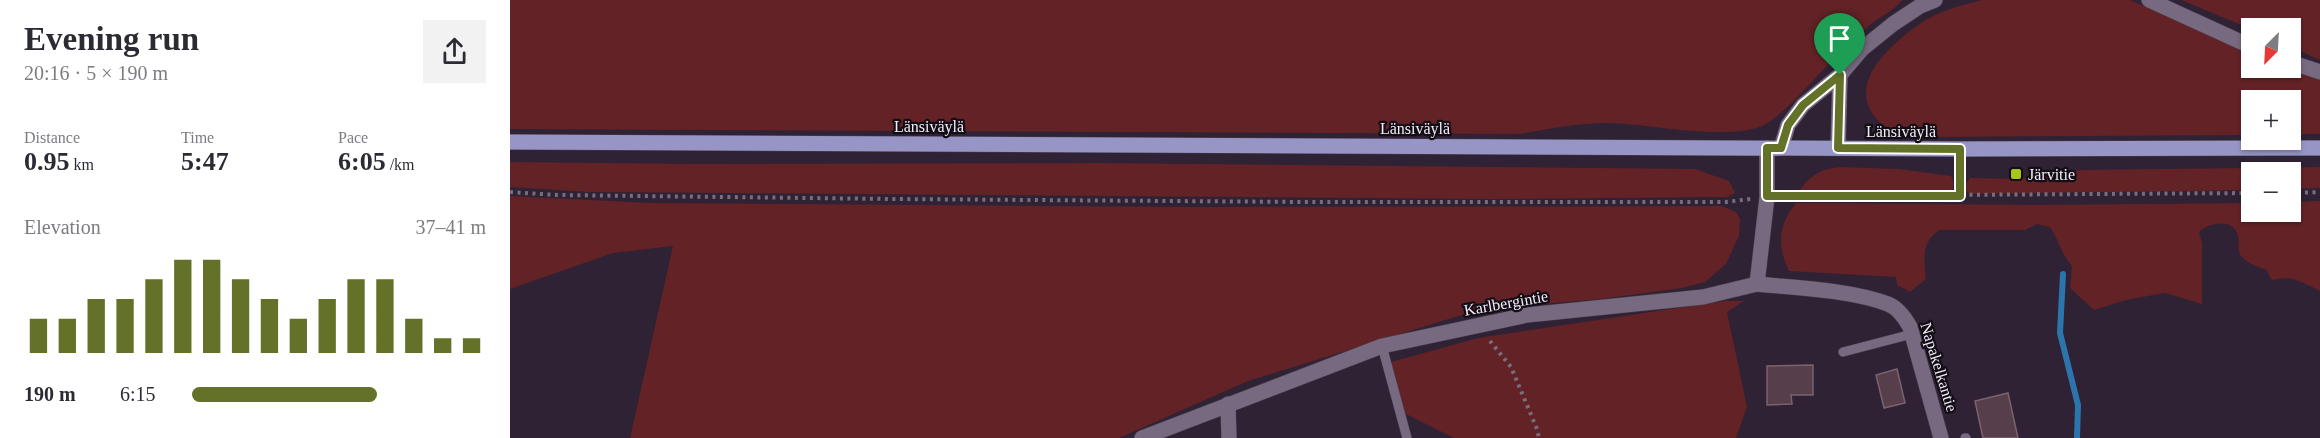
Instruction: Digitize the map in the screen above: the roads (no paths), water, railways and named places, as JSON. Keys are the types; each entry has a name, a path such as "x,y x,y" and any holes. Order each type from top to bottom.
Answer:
{"main road":[{"name":"Länsiväylä","path":"510,142 2172,150 2320,148"}],"street":[{"path":"1757,284 1774,148 1788,125 1803,105 1840,75 1862,49 1920,3 1935,0"},
{"path":"2149,0 2241,42"},
{"path":"2301,66 2320,72"},
{"path":"1838,148 1840,75"},
{"name":"Karlbergintie","path":"1142,438 1382,346 1527,315 1703,297 1757,284"},
{"name":"Napakelkantie","path":"1757,284 1829,291 1889,304 1903,315 1912,334 1941,438"},
{"path":"1228,404 1229,438"}],"lane":[{"path":"1843,352 1912,334"},
{"path":"1382,346 1407,438"}],"waterway":[{"path":"2063,274 2060,333 2078,405 2077,438"}],"place":[{"name":"Järvitie","path":"2016,174"}]}
